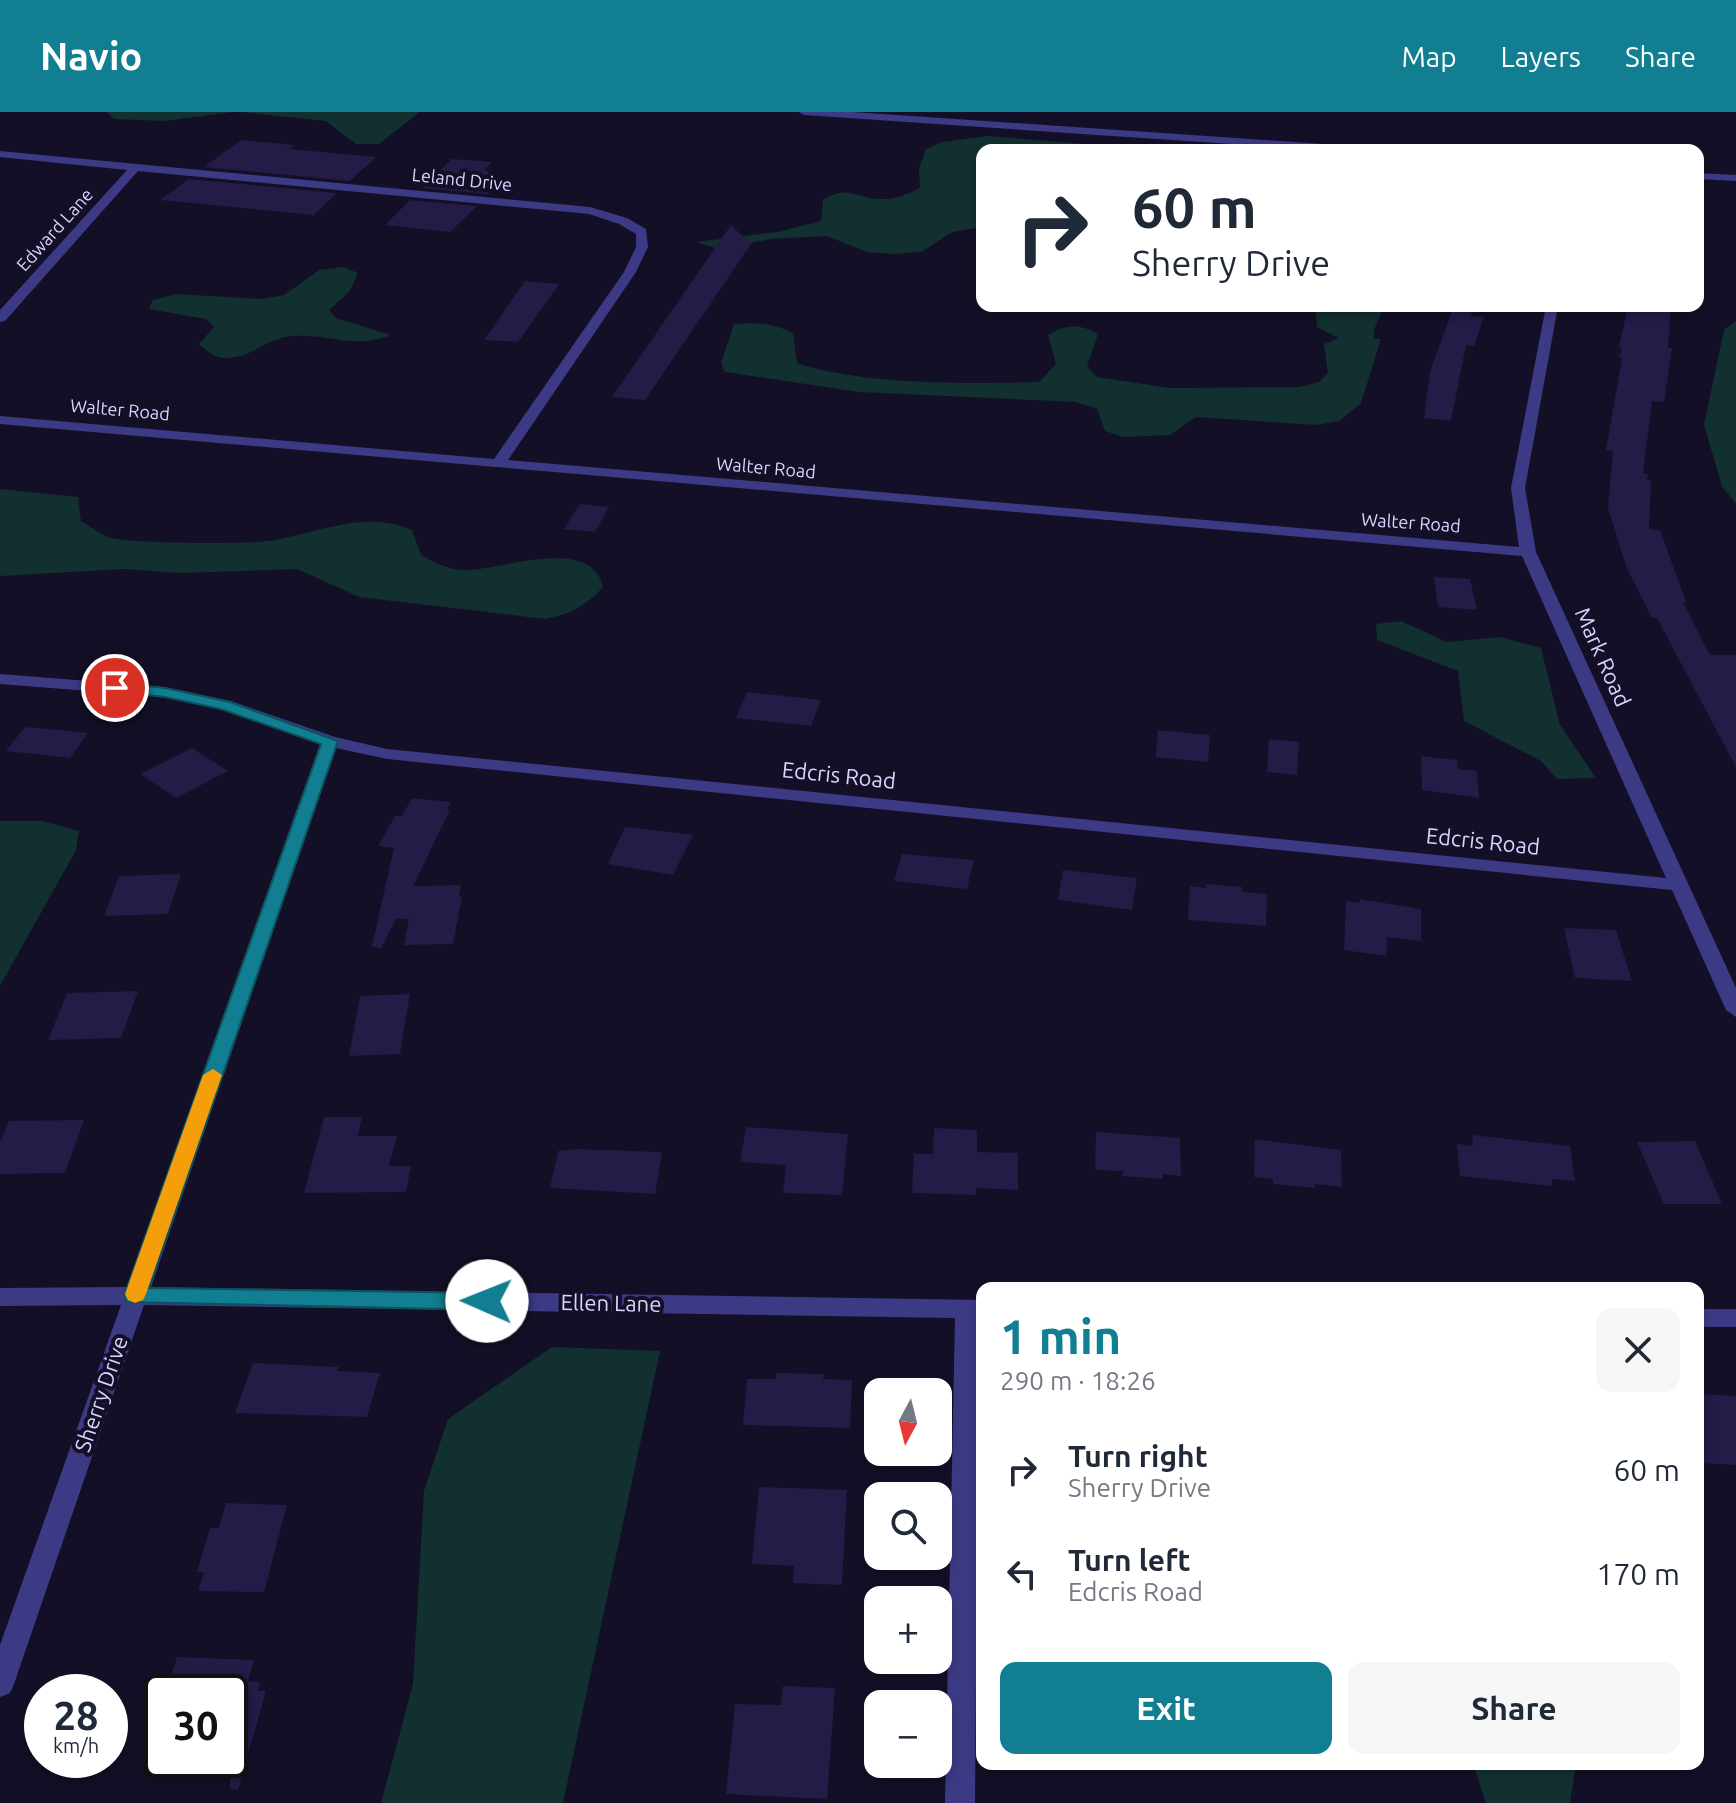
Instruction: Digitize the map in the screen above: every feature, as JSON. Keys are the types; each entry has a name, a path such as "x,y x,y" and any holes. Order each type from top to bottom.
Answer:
{"street":[{"path":"804,112 1279,144"},
{"name":"Leland Drive","path":"0,154 590,211 623,221 642,232 642,247 630,272 498,464"},
{"name":"Edward Lane","path":"0,318 137,165"},
{"path":"1704,176 1736,178"},
{"name":"Mark Road","path":"1551,312 1518,488 1528,552 1736,1010"},
{"name":"Walter Road","path":"0,420 1528,552"},
{"name":"Edcris Road","path":"0,679 165,692 225,705 330,741 387,754 1680,885"},
{"name":"Sherry Drive","path":"0,1684 330,741"},
{"name":"Ellen Lane","path":"0,1297 135,1296 974,1309"},
{"path":"960,1803 974,1309"},
{"path":"1704,1318 1736,1318"}],"green space":[{"path":"107,112 234,112 164,121 114,119"},
{"path":"241,112 420,112 379,144 356,144 326,121"},
{"path":"988,136 1087,144 976,144 976,228 952,232 923,251 896,254 867,252 827,236 771,239 719,249 696,242 777,232 821,221 823,200 839,193 874,199 902,196 920,188 919,168 926,149 942,142"},
{"path":"343,267 358,273 350,291 329,310 336,318 391,335 364,341 313,336 285,337 242,356 222,358 199,344 214,327 206,319 149,309 153,300 176,294 262,299 284,295 319,270"},
{"path":"1316,312 1382,312 1374,330 1374,339 1381,339 1361,403 1339,421 1317,425 1196,417 1170,435 1123,437 1105,431 1097,409 1076,402 859,392 725,372 721,363 734,324 757,323 793,333 797,363 823,370 916,382 1039,382 1056,364 1048,335 1073,327 1098,334 1087,366 1097,377 1170,388 1299,387 1319,382 1328,373 1324,344 1339,338 1317,327"},
{"path":"1736,321 1736,504 1722,486 1704,425 1724,330"},
{"path":"0,489 78,497 81,521 108,537 119,539 186,543 255,542 358,522 375,522 412,530 421,555 451,568 479,569 563,559 581,562 595,571 603,587 577,609 545,619 359,597 297,569 181,573 125,569 0,576"},
{"path":"1401,621 1447,642 1500,637 1541,648 1560,725 1596,778 1557,779 1541,761 1464,721 1458,671 1377,640 1376,624"},
{"path":"0,821 42,821 79,831 76,850 0,986"},
{"path":"552,1347 660,1351 563,1803 381,1803 413,1684 424,1491 448,1419"},
{"path":"1475,1770 1575,1770 1570,1803 1486,1803"}],"building":[{"path":"241,140 295,145 289,149 376,157 350,181 204,167"},
{"path":"452,159 492,162 485,169 502,182 489,194 422,188"},
{"path":"189,179 337,193 314,215 160,200"},
{"path":"410,200 477,206 450,232 385,225"},
{"path":"731,225 751,244 645,400 612,397"},
{"path":"525,281 559,284 518,342 484,340"},
{"path":"1452,312 1472,312 1471,316 1484,317 1474,346 1466,345 1451,421 1424,418 1430,371"},
{"path":"1627,312 1671,312 1668,348 1672,348 1664,402 1652,401 1643,473 1648,474 1647,480 1651,480 1649,529 1660,530 1686,602 1683,602 1710,655 1736,655 1736,767 1657,618 1652,618 1627,569 1608,508 1613,451 1606,450 1622,358 1619,357 1622,348 1619,347"},
{"path":"580,504 609,507 595,532 564,529"},
{"path":"1434,577 1470,579 1477,610 1438,607"},
{"path":"747,692 821,700 811,726 736,718"},
{"path":"25,727 88,733 70,758 6,751"},
{"path":"1158,730 1210,735 1208,762 1156,757"},
{"path":"1269,739 1299,742 1297,775 1267,772"},
{"path":"192,748 228,771 176,798 140,774"},
{"path":"1421,756 1457,760 1458,769 1477,771 1479,798 1422,790"},
{"path":"412,798 451,802 413,886 461,885 459,896 462,896 453,944 404,945 409,919 396,919 381,949 372,946 394,848 378,846 395,816 402,816"},
{"path":"625,827 693,835 673,875 608,864"},
{"path":"902,854 974,860 967,889 894,881"},
{"path":"1063,870 1137,878 1132,910 1058,900"},
{"path":"181,874 168,914 104,916 119,876"},
{"path":"1206,884 1242,887 1242,892 1267,894 1266,926 1188,920 1190,886 1206,888"},
{"path":"1360,899 1421,909 1421,941 1387,937 1386,956 1344,950 1346,901 1360,903"},
{"path":"1564,928 1616,930 1632,981 1575,978"},
{"path":"138,991 121,1038 48,1040 67,993"},
{"path":"410,994 400,1054 349,1056 360,996"},
{"path":"324,1117 362,1117 358,1136 397,1136 389,1166 411,1166 406,1192 304,1193"},
{"path":"84,1120 65,1173 0,1174 0,1142 9,1121"},
{"path":"746,1127 848,1134 842,1195 783,1193 786,1165 740,1162"},
{"path":"934,1128 977,1130 977,1152 1018,1153 1018,1190 976,1188 976,1195 912,1193 914,1154 933,1154"},
{"path":"1096,1132 1180,1138 1181,1176 1163,1174 1163,1179 1122,1176 1123,1171 1095,1170"},
{"path":"1472,1135 1570,1146 1575,1181 1552,1179 1552,1186 1460,1176 1457,1144 1473,1146"},
{"path":"1255,1139 1341,1150 1342,1187 1273,1184 1273,1179 1254,1177"},
{"path":"1695,1141 1722,1204 1664,1204 1637,1142"},
{"path":"558,1151 662,1152 655,1194 550,1188"},
{"path":"253,1363 339,1367 337,1371 380,1373 367,1417 235,1413"},
{"path":"776,1373 824,1374 823,1379 852,1380 850,1428 743,1425 747,1379 776,1379"},
{"path":"1704,1394 1736,1396 1736,1465 1704,1463"},
{"path":"759,1487 847,1490 842,1585 793,1583 794,1566 752,1564"},
{"path":"226,1503 287,1505 264,1592 198,1591 204,1572 197,1572 210,1528 219,1528"},
{"path":"177,1657 254,1660 248,1681 248,1674 172,1674"},
{"path":"248,1681 260,1682 258,1691 266,1691 248,1755"},
{"path":"783,1686 835,1688 827,1799 726,1794 735,1704 781,1705"},
{"path":"230,1778 241,1778 238,1790 230,1789"}],"slow traffic":[{"path":"135,1294 213,1075"}],"route":[{"path":"115,688 165,692 225,705 330,741 135,1296 487,1301"}]}
